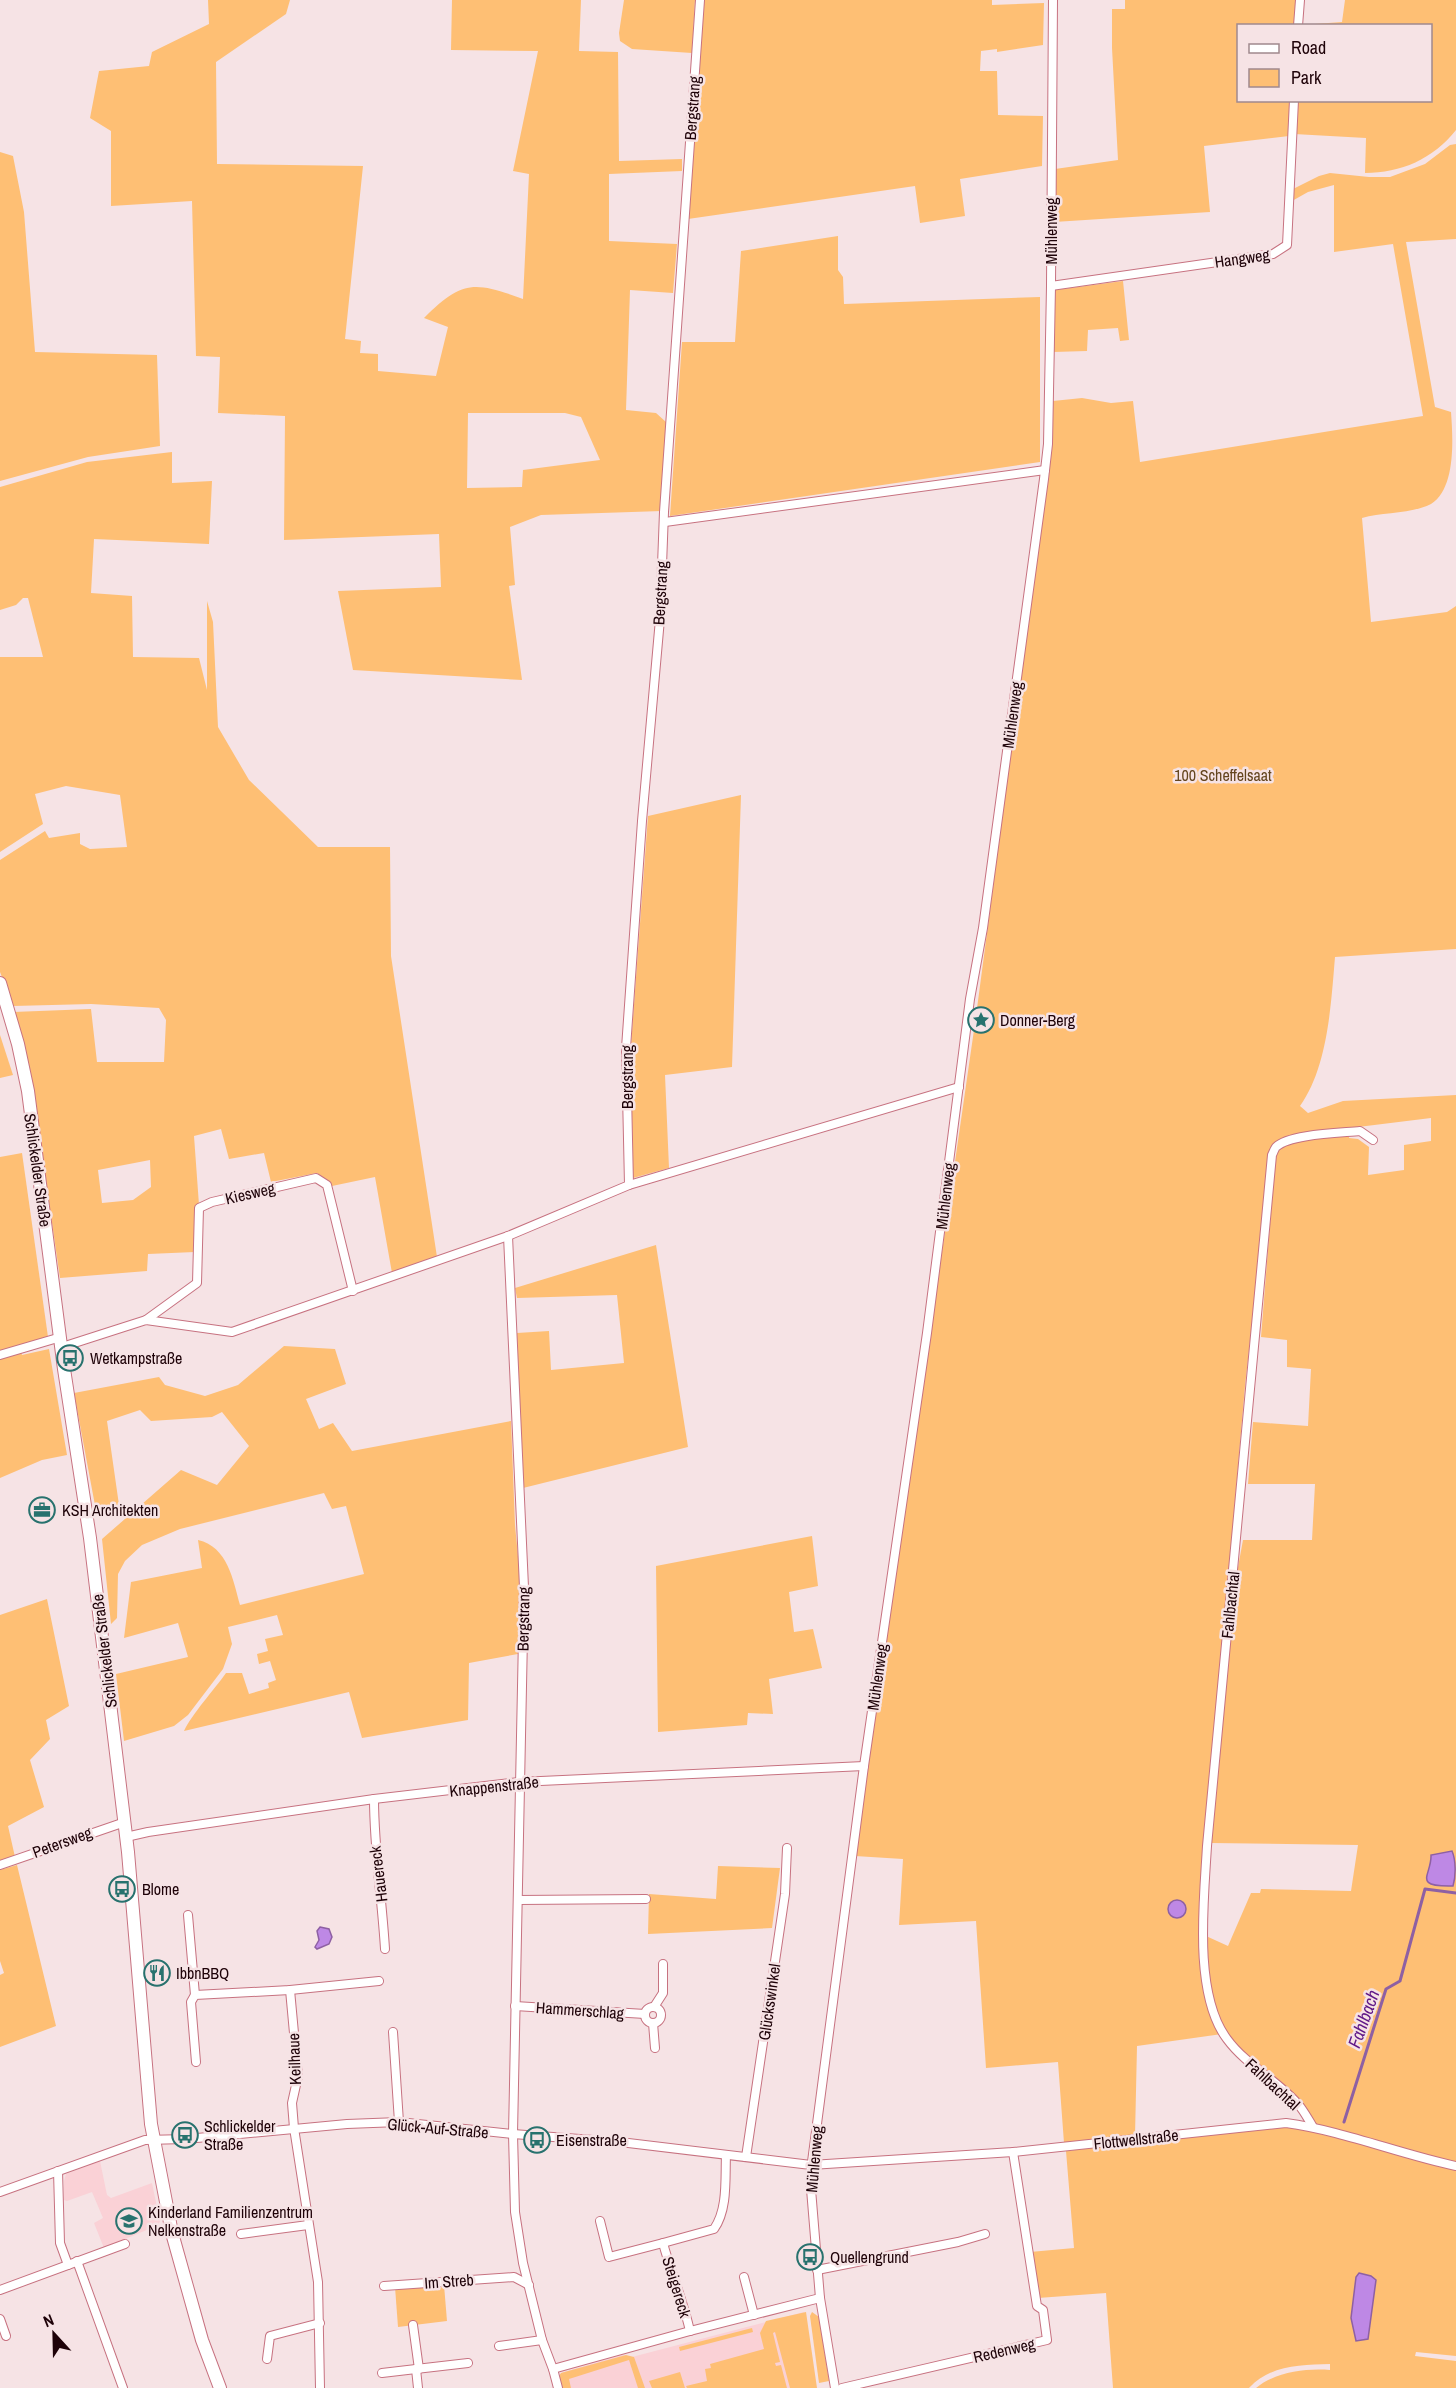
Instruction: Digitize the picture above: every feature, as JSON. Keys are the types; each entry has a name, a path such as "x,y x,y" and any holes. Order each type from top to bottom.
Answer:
{"main road":[{"name":"Schlickelder Straße","path":"0,983 18,1044 28,1091 90,1538 126,1837 154,2141 172,2233 202,2340 220,2388"}],"street":[{"name":"Bergstrang","path":"629,1185 626,1048 642,821 660,619 700,0"},
{"name":"Mühlenweg","path":"835,2388 820,2298 810,2194 811,2165 864,1766 927,1333 1045,470 1051,286 1053,0"},
{"path":"1298,24 1300,0"},
{"name":"Hangweg","path":"1051,286 1281,251 1287,245 1294,102"},
{"path":"665,522 1045,470"},
{"path":"508,1236 629,1185 959,1087"},
{"name":"Fahlbachtal","path":"1314,2127 1297,2103 1226,2039 1209,2001 1202,1920 1208,1834 1272,1155 1275,1147 1285,1141 1298,1138 1360,1131 1373,1140"},
{"name":"Kiesweg","path":"61,1342 146,1320 197,1283 199,1208 212,1202 316,1178 327,1185 353,1291"},
{"name":"Bergstrang","path":"508,1236 524,1587 513,2134"},
{"name":"Kiesweg","path":"146,1320 232,1332 508,1236"},
{"path":"0,1355 61,1342"},
{"name":"Knappenstraße","path":"126,1837 374,1799 519,1782 864,1766"},
{"name":"Hauereck","path":"374,1799 374,1839 385,1949"},
{"name":"Petersweg","path":"0,1865 124,1822"},
{"name":"Glückswinkel","path":"746,2157 785,1894 787,1848"},
{"path":"518,1900 646,1899"},
{"path":"188,1915 195,1995 191,2002 196,2062"},
{"path":"655,2048 653,2023 661,2016 659,2009 654,2007 663,1993 663,1964"},
{"path":"195,1995 290,1990 379,1981"},
{"name":"Keilhaue","path":"290,1990 297,2076 292,2103 318,2282 320,2388"},
{"name":"Hammerschlag","path":"515,2006 645,2014"},
{"name":"Hammerschlag","path":"645,2014 647,2010 654,2007"},
{"name":"Hammerschlag","path":"645,2014 646,2019 653,2023"},
{"path":"393,2032 399,2122"},
{"name":"Glück-Auf-Straße","path":"0,2192 145,2140 399,2122 620,2142 811,2165"},
{"name":"Flottwellstraße","path":"811,2165 1013,2152 1286,2123 1314,2127 1427,2160 1456,2166"},
{"path":"513,2134 515,2212 523,2263 542,2340 558,2388"},
{"name":"Redenweg","path":"842,2388 1047,2340 1043,2310 1037,2306 1013,2152"},
{"name":"Steigereck","path":"600,2221 609,2257 714,2229 719,2222 724,2199 726,2155"},
{"path":"58,2171 60,2243 68,2265"},
{"path":"241,2234 308,2225"},
{"path":"817,2270 958,2242 985,2234"},
{"name":"Steigereck","path":"663,2243 675,2284 681,2294 690,2331"},
{"path":"0,2290 125,2244"},
{"path":"77,2261 123,2388"},
{"path":"523,2263 514,2277 529,2285"},
{"name":"Im Streb","path":"384,2286 514,2277"},
{"path":"744,2277 754,2315"},
{"path":"553,2369 820,2298"},
{"path":"0,2319 6,2336"},
{"path":"267,2359 270,2336 320,2322"},
{"path":"414,2325 418,2388"},
{"path":"500,2346 542,2340"},
{"path":"382,2373 468,2362"}],"shaded area":[{"path":"1452,1851 1455,1868 1453,1886 1440,1886 1428,1882 1431,1855"},
{"path":"1173,1900 1181,1900 1186,1905 1184,1916 1173,1918 1168,1913 1168,1905"},
{"path":"320,1927 329,1929 332,1937 329,1944 317,1949 315,1947 319,1940 317,1931"},
{"path":"100,2161 107,2195 111,2198 152,2183 160,2222 156,2226 104,2248 94,2223 103,2218 92,2192 64,2200 66,2174"},
{"path":"1359,2273 1376,2280 1368,2339 1356,2341 1351,2318 1356,2277"},
{"path":"804,2312 815,2388 563,2388 561,2373 564,2372 622,2355 632,2357"}],"green space":[{"path":"208,0 290,0 286,14 216,62 217,164 363,166 345,339 361,341 360,353 378,354 378,371 436,376 448,327 424,318 449,296 459,291 480,287 523,299 529,174 513,171 538,51 451,50 452,0 581,0 579,51 618,52 619,161 682,159 682,171 609,174 609,241 677,244 673,293 630,290 626,410 656,413 666,422 662,511 541,515 510,527 515,585 509,586 522,680 353,670 338,591 441,587 439,534 284,540 285,416 218,413 220,357 196,356 192,201 111,206 111,131 90,118 99,71 149,66 152,52 209,24","holes":["468,413 565,413 581,417 600,460 523,470 522,487 467,488"]},
{"path":"624,0 695,0 692,53 632,49 620,41"},
{"path":"703,0 992,0 992,5 1044,3 1043,45 997,52 997,49 981,51 980,71 997,71 998,115 1043,116 1042,166 960,179 965,216 920,223 915,186 688,219"},
{"path":"1125,0 1297,0 1296,24 1237,24 1237,102 1291,102 1289,136 1204,146 1210,212 1054,222 1055,169 1118,160 1112,9 1125,9"},
{"path":"1345,0 1456,0 1456,130 1427,156 1404,167 1365,173 1366,138 1294,134 1296,102 1432,102 1432,24 1315,24 1342,22"},
{"name":"100 Scheffelsaat","path":"1456,144 1456,239 1406,242 1435,407 1451,412 1452,449 1449,475 1439,497 1431,504 1415,510 1362,518 1371,622 1447,612 1456,606 1456,949 1335,957 1330,1015 1322,1054 1317,1073 1300,1106 1308,1113 1343,1101 1456,1095 1456,2164 1316,2125 1229,2037 1212,2003 1206,1936 1228,1946 1251,1893 1260,1893 1261,1889 1351,1891 1358,1845 1211,1843 1236,1578 1243,1540 1312,1540 1315,1484 1248,1484 1253,1422 1308,1426 1311,1369 1287,1367 1287,1340 1261,1337 1273,1187 1267,1188 1245,1386 1203,1869 1208,2002 1222,2034 1137,2046 1135,2136 1064,2143 1058,2062 986,2068 976,1921 899,1925 903,1859 855,1856 976,1016 1052,442 1053,401 1082,398 1111,403 1133,401 1140,462 1423,416 1393,244 1334,252 1334,185 1308,192 1292,201 1293,189 1330,173 1390,177 1425,164 1450,145","holes":["1431,1118 1431,1141 1404,1145 1404,1170 1368,1175 1369,1147 1358,1139 1349,1138 1350,1128"]},
{"path":"0,152 13,156 24,212 35,352 157,355 160,446 88,457 0,481"},
{"path":"838,236 838,270 843,277 844,304 1040,297 1040,462 670,516 682,342 735,342 741,251"},
{"path":"1123,281 1129,340 1120,341 1118,328 1088,330 1087,351 1053,352 1055,290"},
{"path":"172,452 172,483 212,481 209,544 94,539 91,593 132,596 133,657 199,658 207,690 207,601 213,622 218,727 249,780 318,847 390,847 391,956 437,1257 392,1273 375,1177 332,1186 329,1181 317,1173 271,1182 264,1153 229,1159 221,1129 194,1136 199,1205 195,1252 148,1254 147,1271 60,1278 33,1091 13,1012 91,1009 97,1062 164,1062 166,1020 159,1008 91,1004 13,1006 0,972 0,860 45,831 49,838 80,833 80,844 90,849 127,847 120,795 66,786 35,794 43,824 0,852 0,657 43,657 28,598 23,598 16,605 0,610 0,487 87,462","holes":["150,1160 151,1187 133,1200 102,1203 98,1170"]},
{"path":"741,795 732,1067 665,1075 669,1168 633,1178 631,1045 648,816"},
{"path":"0,1035 13,1075 0,1078"},
{"path":"22,1153 48,1337 0,1351 0,1157"},
{"path":"656,1245 688,1447 523,1488 517,1333 549,1331 551,1370 624,1363 617,1295 517,1298 515,1288"},
{"path":"284,1346 335,1349 346,1384 306,1399 319,1429 333,1423 352,1451 511,1421 515,1525 521,1588 518,1654 469,1663 468,1720 362,1738 349,1692 184,1731 226,1673 242,1673 249,1694 269,1688 268,1683 276,1680 270,1661 259,1664 257,1654 268,1651 265,1639 283,1635 277,1615 228,1627 232,1644 223,1669 188,1715 174,1726 124,1741 116,1674 188,1657 178,1623 124,1638 131,1582 202,1568 198,1540 208,1544 223,1557 232,1575 240,1605 364,1574 346,1506 332,1509 324,1493 180,1529 142,1545 125,1561 118,1574 117,1618 111,1624 102,1539 181,1470 217,1485 249,1446 222,1412 212,1417 151,1421 140,1410 107,1421 119,1505 97,1516 74,1393 159,1377 165,1385 205,1396 238,1385"},
{"path":"49,1349 67,1455 42,1460 0,1478 0,1357 21,1351 22,1355"},
{"path":"812,1536 818,1586 789,1592 794,1632 813,1629 822,1668 769,1679 773,1714 748,1713 747,1725 658,1732 656,1566"},
{"path":"47,1599 69,1706 46,1720 50,1739 30,1760 44,1807 8,1826 15,1857 0,1862 0,1615"},
{"path":"17,1865 56,2026 0,2047 0,1975 4,1973 0,1961 0,1870"},
{"path":"718,1866 780,1868 772,1928 648,1934 649,1894 716,1899"},
{"path":"1274,2127 1292,2127 1456,2167 1456,2356 1416,2352 1415,2356 1456,2361 1456,2388 1256,2388 1272,2378 1291,2372 1330,2370 1330,2364 1286,2368 1266,2375 1249,2388 1113,2388 1106,2293 1038,2298 1030,2252 1074,2248 1066,2151"},
{"path":"444,2285 447,2321 398,2327 395,2287"},
{"path":"806,2312 817,2388 790,2388 775,2332 773,2333 780,2362 775,2363 776,2366 781,2365 787,2388 687,2388 686,2386 707,2381 705,2369 711,2368 710,2364 764,2349 760,2333 766,2321"},
{"path":"812,2312 819,2317 829,2381 819,2383 810,2316"},
{"path":"752,2328 753,2332 680,2351 679,2347"},
{"path":"626,2355 634,2357 645,2388 638,2388 629,2360 569,2379 571,2388 562,2388 559,2376 561,2373"},
{"path":"680,2372 685,2388 652,2388 649,2381"}],"waterway":[{"name":"Fahlbach","path":"1344,2122 1386,1989 1400,1981 1425,1889 1456,1893"}],"place":[{"name":"Donner-Berg","path":"981,1020"},
{"name":"Wetkampstraße","path":"70,1358"},
{"name":"KSH Architekten","path":"42,1510"},
{"name":"Blome","path":"122,1889"},
{"name":"IbbnBBQ","path":"157,1973"},
{"name":"Schlickelder Straße","path":"185,2135"},
{"name":"Eisenstraße","path":"537,2140"},
{"name":"Kinderland Familienzentrum Nelkenstraße","path":"129,2221"},
{"name":"Quellengrund","path":"810,2257"}]}
